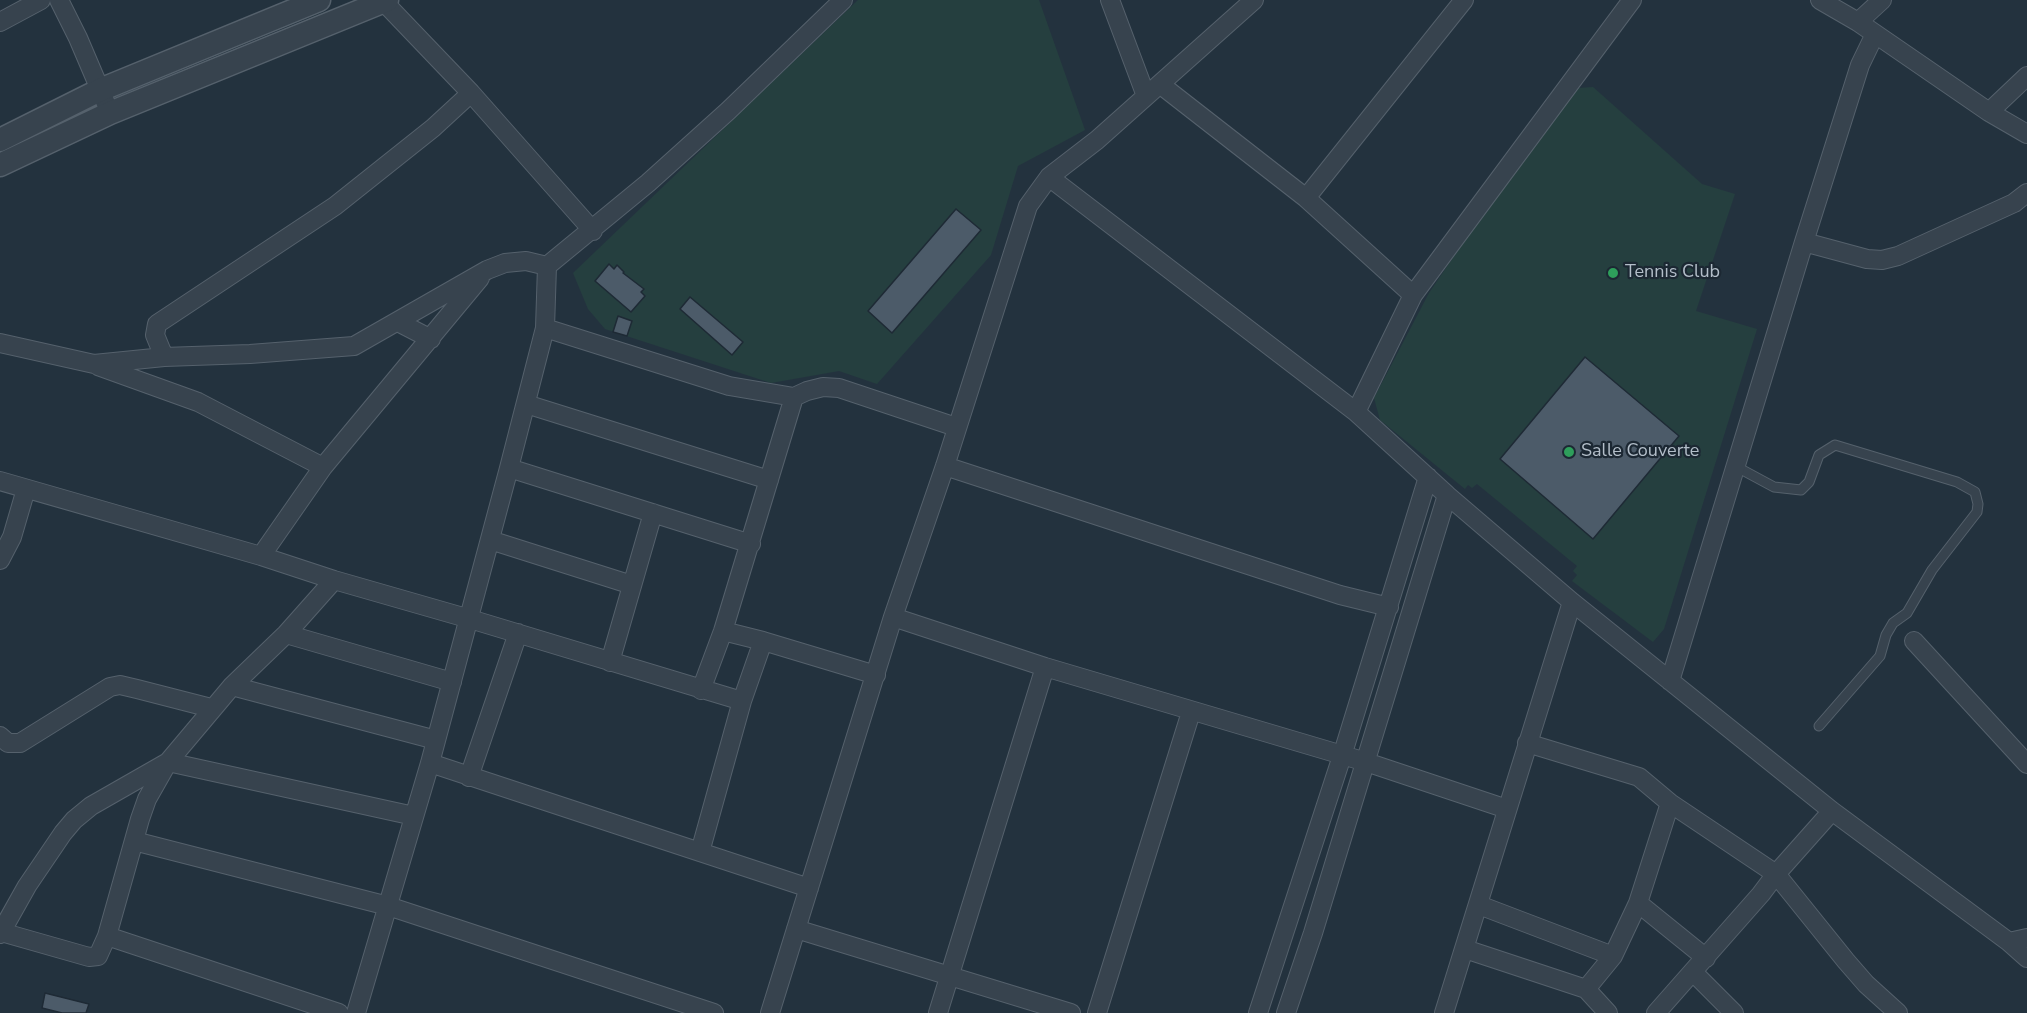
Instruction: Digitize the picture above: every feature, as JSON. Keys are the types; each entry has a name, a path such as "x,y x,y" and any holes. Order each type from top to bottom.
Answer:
{"street":[{"path":"0,21 41,0"},
{"path":"58,0 78,38 110,113"},
{"path":"0,140 100,90 319,0"},
{"path":"547,266 592,231 728,111 843,0"},
{"path":"1110,0 1146,96"},
{"path":"770,1013 893,617 945,466 1028,207 1049,177 1097,140 1161,85 1254,0"},
{"path":"1306,198 1464,0"},
{"path":"1356,412 1413,295 1632,0"},
{"path":"1820,0 1858,22 1989,112 2027,134"},
{"path":"1858,22 1882,0"},
{"path":"0,165 110,113 384,1 471,93 592,231"},
{"path":"1670,681 1860,65 1875,34"},
{"path":"1989,112 2027,76"},
{"path":"1161,85 1306,198 1413,295"},
{"path":"164,357 154,335 157,324 335,206 433,128 471,93"},
{"path":"1049,177 1356,412 1447,495 1572,602 1832,811 2009,942 2027,958"},
{"path":"1804,243 1867,260 1882,260 1898,256 2014,203 2027,193"},
{"path":"94,364 164,357 250,354 354,346 487,270 505,263 526,261 547,266"},
{"path":"356,1013 430,764 526,404 545,328 547,266"},
{"path":"261,556 323,467 487,270"},
{"path":"398,322 431,339"},
{"path":"545,328 729,386 794,397 823,387 838,388 956,428"},
{"path":"0,343 94,364 198,402 323,467"},
{"path":"701,690 723,632 794,397"},
{"path":"526,404 770,480"},
{"path":"945,466 1329,591 1389,607"},
{"path":"509,468 750,544"},
{"path":"1258,1013 1342,756 1428,477"},
{"path":"0,481 261,556 334,580 742,701"},
{"path":"0,560 12,537 26,489"},
{"path":"1286,1013 1366,762 1447,495"},
{"path":"610,662 653,513"},
{"path":"490,540 632,585"},
{"path":"334,580 286,634 211,708 168,762 147,799 107,936 98,956 92,958 0,933 27,886 74,820 91,806 168,762 414,816"},
{"path":"1444,1013 1572,602"},
{"path":"893,617 1045,667 1366,762 1507,808"},
{"path":"723,632 763,641 876,675"},
{"path":"470,777 518,633"},
{"path":"286,634 452,682"},
{"path":"700,852 742,701 763,641"},
{"path":"1914,641 2027,764"},
{"path":"938,1013 1045,667"},
{"path":"0,736 8,743 20,743 110,687 120,685 211,708"},
{"path":"232,686 436,740"},
{"path":"1097,1013 1191,712"},
{"path":"1527,743 1633,774 1645,781 1670,803 1776,874 1846,962 1898,1013"},
{"path":"430,764 809,888"},
{"path":"1586,988 1613,956 1638,903 1670,803"},
{"path":"1656,1013 1832,811"},
{"path":"134,841 388,906 714,1013"},
{"path":"1638,903 1706,958"},
{"path":"1479,905 1613,956"},
{"path":"796,929 1071,1013"},
{"path":"107,936 339,1013"},
{"path":"2009,942 2027,938"},
{"path":"1465,949 1586,988 1608,1013"},
{"path":"1693,972 1734,1013"}],"lane":[{"path":"1735,466 1774,487 1801,490 1809,482 1819,455 1835,445 1957,482 1975,492 1977,512 1932,570 1907,614 1893,623 1886,635 1880,656 1819,726"}],"green space":[{"path":"858,0 1039,0 1085,130 1018,166 991,255 877,384 839,371 771,383 605,329 588,309 573,273"},
{"name":"Salle Couverte","path":"1593,87 1702,184 1735,194 1696,311 1757,329 1664,629 1653,642 1572,581 1577,575 1573,571 1577,566 1477,484 1472,488 1468,485 1465,489 1380,420 1374,398 1429,293 1469,234 1578,88"}],"building":[{"path":"956,209 981,230 892,333 868,311"},
{"path":"609,264 614,269 617,265 623,273 644,289 641,292 645,296 631,312 595,281"},
{"path":"690,297 743,342 732,355 680,309"},
{"path":"618,316 632,321 627,336 613,332"},
{"path":"1585,357 1679,436 1593,539 1500,459"},
{"path":"45,993 89,1004 86,1013 62,1013 42,1008"}],"place":[{"name":"Tennis Club","path":"1613,273"},
{"name":"Salle Couverte","path":"1569,452"}]}
